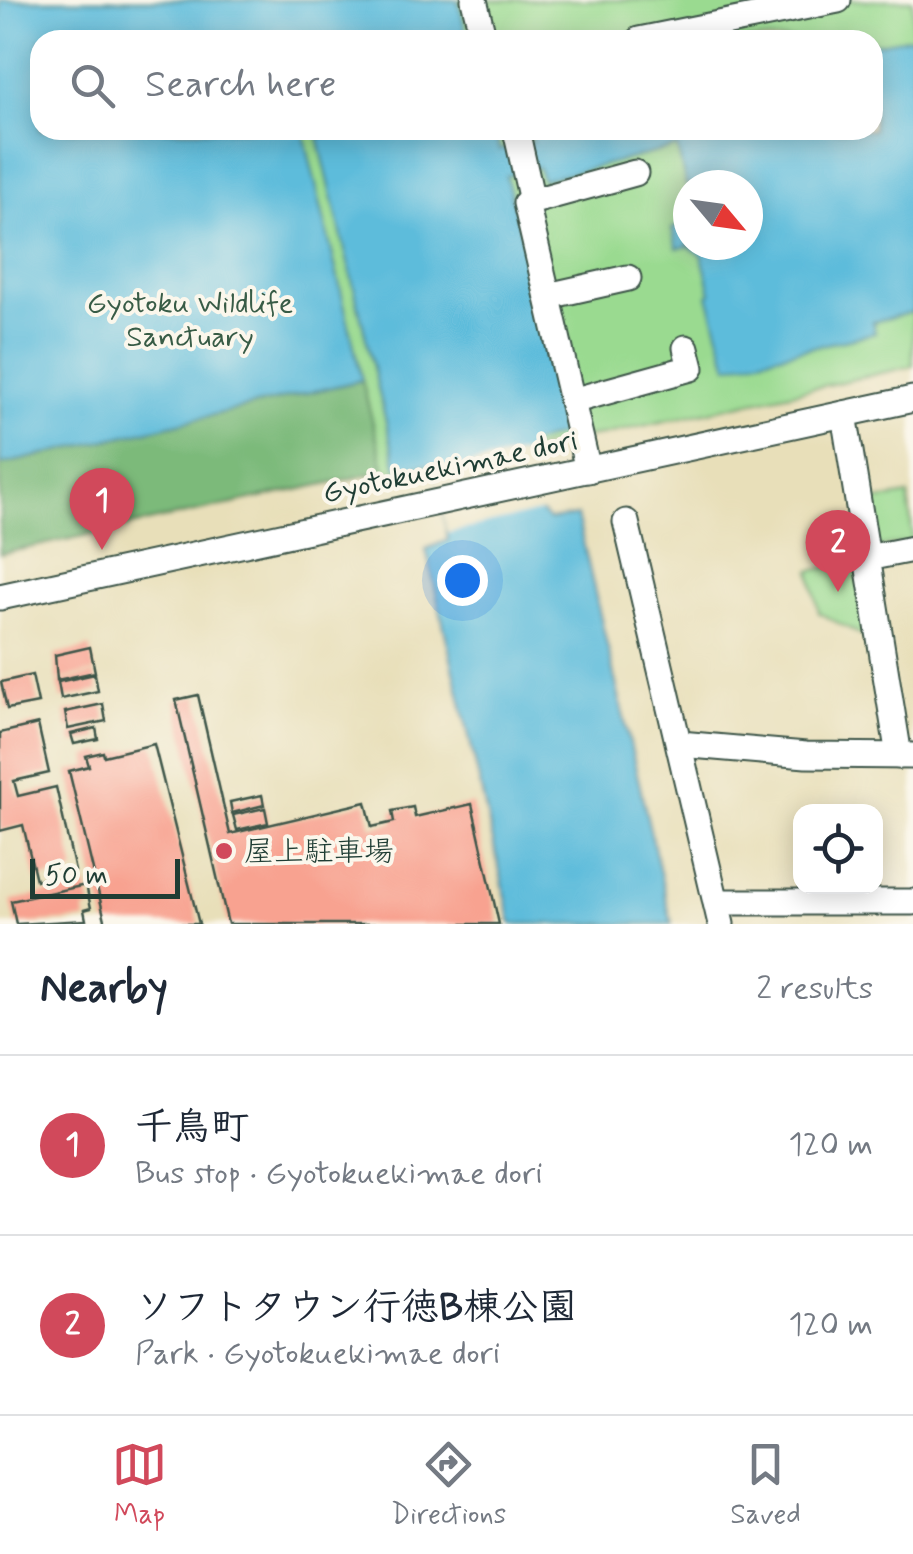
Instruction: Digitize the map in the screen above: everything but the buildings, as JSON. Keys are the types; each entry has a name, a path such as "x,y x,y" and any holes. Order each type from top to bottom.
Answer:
{"street":[{"path":"474,0 482,30"},
{"path":"688,30 838,0"},
{"path":"520,140 532,201"},
{"path":"588,470 526,203 635,173"},
{"path":"548,296 628,278"},
{"path":"572,401 691,368 686,348"},
{"name":"Gyotokuekimae dori","path":"0,596 913,399"},
{"path":"680,744 806,755 906,756 867,558 844,414"},
{"path":"626,522 718,913 913,902"},
{"path":"867,558 913,548"}],"green space":[{"name":"Gyotoku Wildlife Sanctuary","path":"0,0 913,0 913,366 581,438 460,469 407,474 390,470 0,554"},
{"path":"362,380 385,471 0,554 0,465"},
{"path":"908,495 913,541 875,548 867,502"},
{"path":"837,551 841,569 857,565 871,640 819,613 810,571 829,567 826,554"}],"water":[{"path":"0,0 458,0 466,30 30,30 30,140 305,140 362,380 0,465"},
{"path":"913,37 913,312 873,322 875,333 728,366 708,295 711,293 703,260 763,260 763,170 682,170 677,147 542,180 538,167 506,176 542,312 536,314 554,385 559,384 567,416 558,420 562,434 532,444 528,450 541,512 549,520 577,516 672,924 512,924 426,549 448,540 435,472 430,465 397,468 319,140 497,140 500,150 532,140 883,140 883,42"}],"pier":[{"path":"531,451 544,511 447,533 434,473"}],"place":[{"name":"千鳥町","path":"102,550"},
{"name":"ソフトタウン行徳B棟公園","path":"838,592"},
{"name":"屋上駐車場","path":"224,851"}]}
